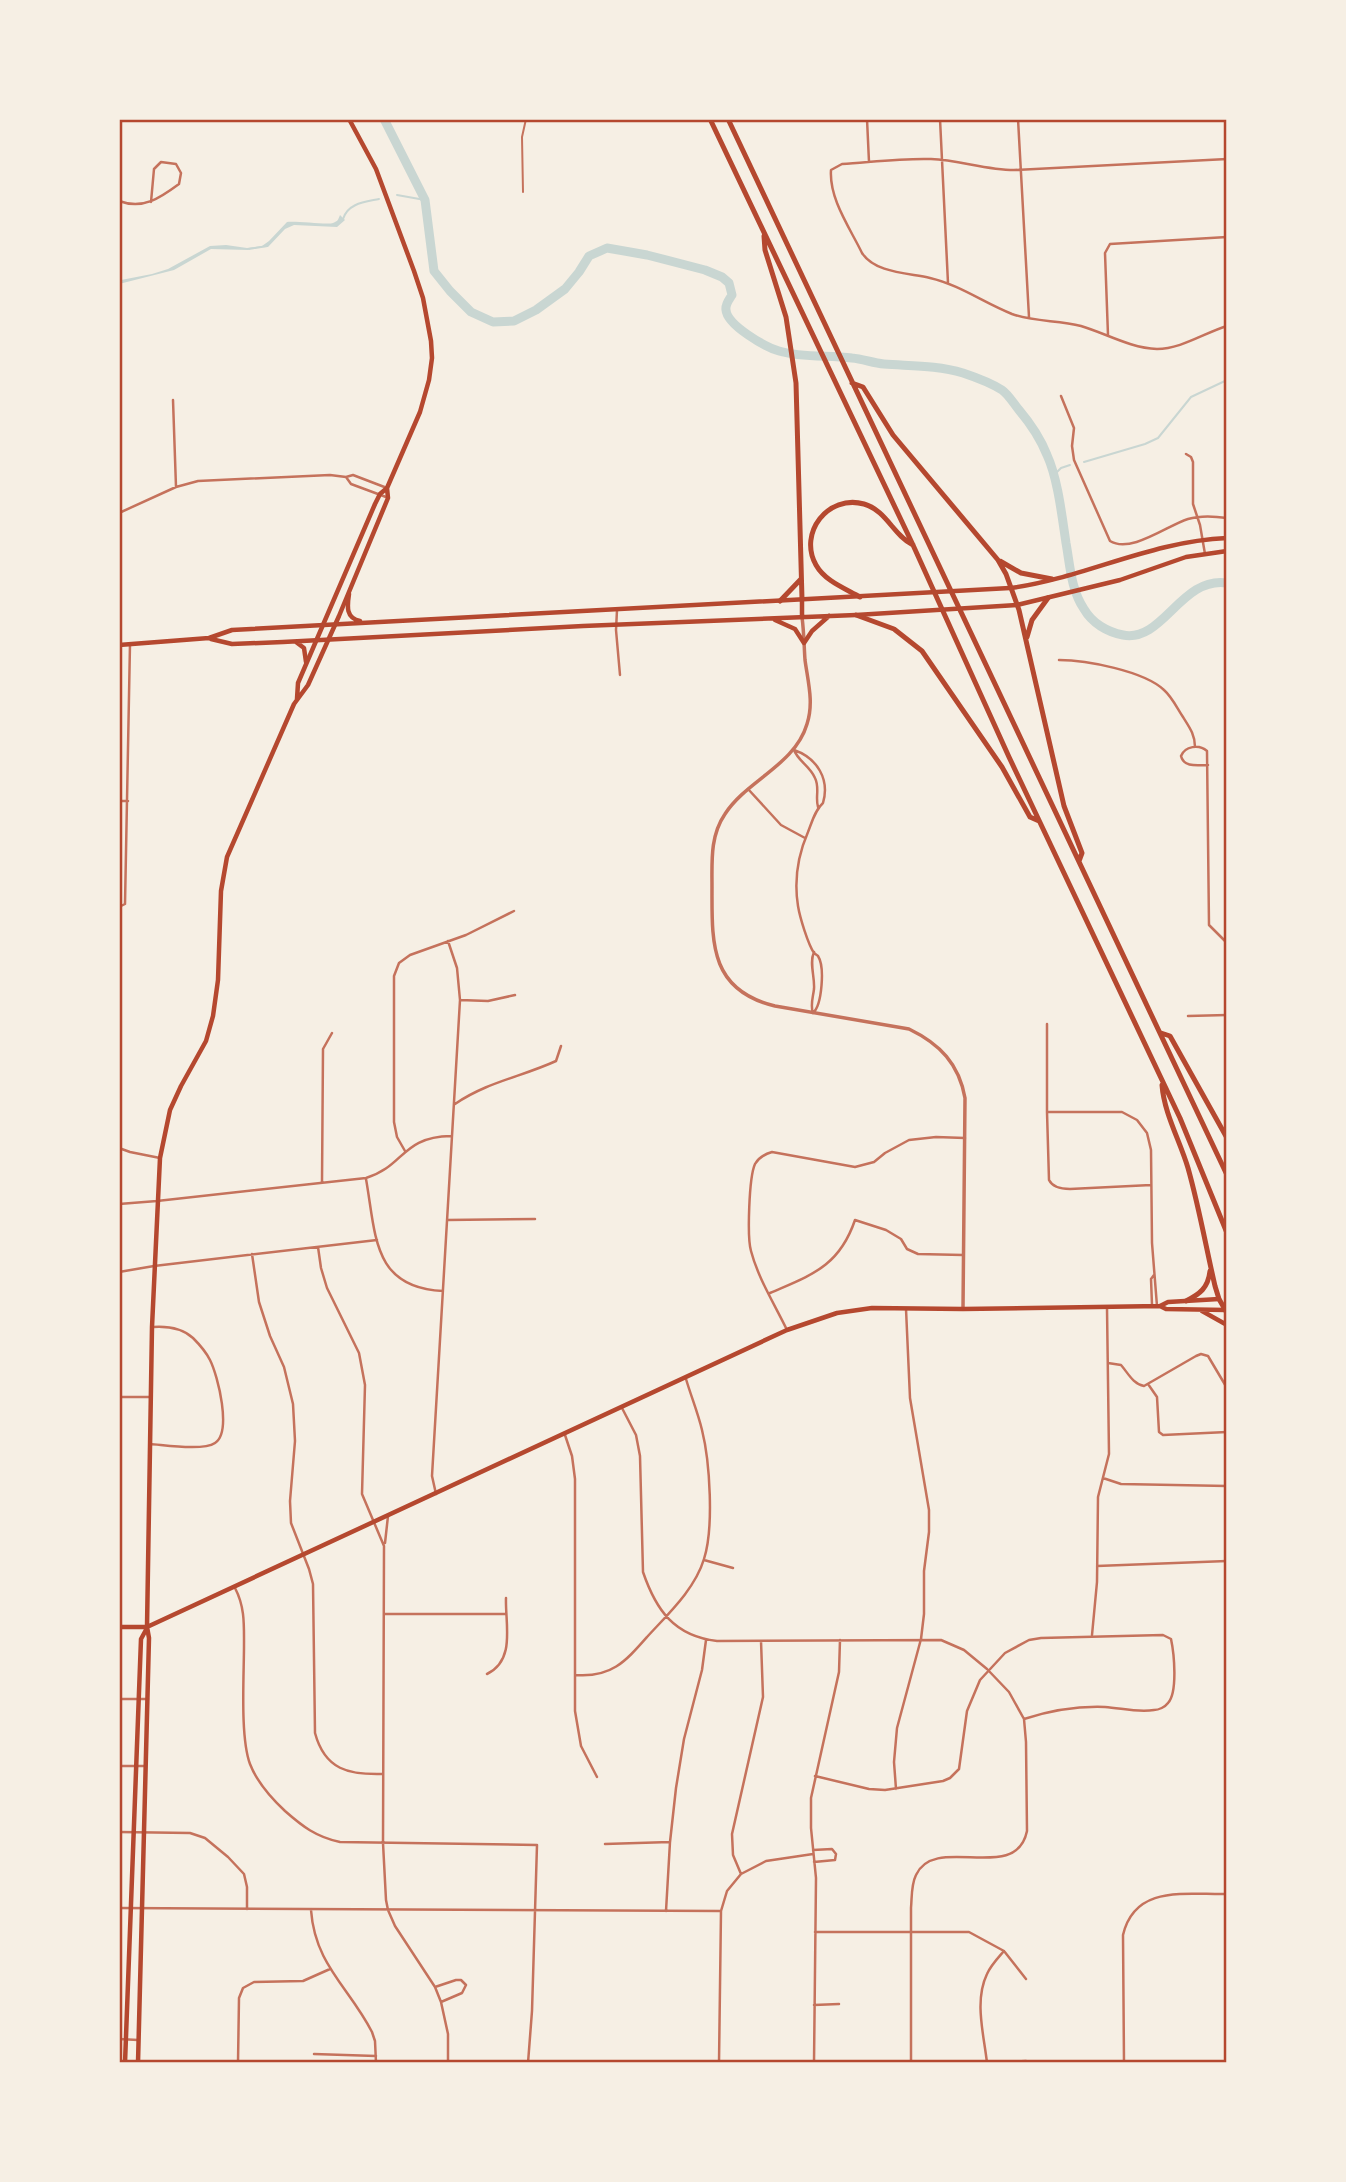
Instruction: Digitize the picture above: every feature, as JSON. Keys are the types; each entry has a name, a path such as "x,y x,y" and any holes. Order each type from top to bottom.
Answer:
{"highway":[{"path":"710,119 913,545 1195,1152 1227,1233"},
{"path":"728,119 1227,1175"},
{"path":"764,233 765,250 786,317 796,383 802,599"},
{"path":"851,380 863,387 893,435 998,560 1006,574 1026,640 1064,806 1082,853 1079,861"},
{"path":"860,597 834,583 817,566 811,543 815,526 821,517 832,508 845,503 865,504 883,515 902,540 913,545"},
{"path":"998,560 1021,573 1052,579"},
{"path":"780,601 801,579"},
{"path":"1026,640 1032,620 1048,598"},
{"path":"856,615 894,629 922,651 1002,767 1030,817 1040,821"},
{"path":"1161,1033 1170,1036 1227,1138"},
{"path":"1162,1082 1163,1099 1191,1180 1219,1299 1227,1311"},
{"path":"1186,1301 1203,1291 1211,1268"}],"main road":[{"path":"297,699 298,683 306,662 420,412 432,358 425,305 414,271 376,169 349,119"},
{"path":"138,2063 148,1699 152,1327 160,1158 170,1110 206,1041 213,1016 218,980 220,891 227,857 297,699 307,685 349,594 388,498 387,488"},
{"path":"119,645 209,638 232,631 335,624 1010,588 1052,579 1114,560 1202,540 1227,538"},
{"path":"209,638 232,644 802,618 1017,605 1120,580 1186,557 1227,551"},
{"path":"349,594 349,615 353,619 368,623"},
{"path":"802,599 802,618"},
{"path":"771,619 791,627 804,643 812,631 829,616"},
{"path":"295,641 304,648 306,662"},
{"path":"1156,1306 1168,1302 1227,1298"},
{"path":"119,1627 147,1627 787,1330 837,1313 872,1308 1107,1306 1227,1311"},
{"path":"1202,1311 1227,1325"},
{"path":"125,2063 141,1639 147,1627"}],"street":[{"path":"867,119 869,162"},
{"path":"940,119 948,284"},
{"path":"1018,119 1029,317"},
{"path":"1227,159 1021,170 988,169 943,160 869,162 842,164 831,170 833,192 865,259 875,266 948,284 1011,313 1072,324 1145,348 1164,348 1227,326"},
{"path":"119,201 135,204 151,202 179,184 181,173 176,164 161,162 155,169 151,202"},
{"path":"1108,335 1105,253 1110,244 1227,237"},
{"path":"1061,396 1074,428 1074,460 1107,536 1116,544 1127,544 1156,534 1187,519 1217,516 1227,518"},
{"path":"173,400 176,487"},
{"path":"1186,454 1193,462 1194,504 1205,554"},
{"path":"119,513 176,487 198,481 353,475 387,488"},
{"path":"346,477 351,484 388,498"},
{"path":"617,610 620,675"},
{"path":"802,618 810,710 805,731 794,750 748,789 724,815 713,840 712,935 715,952 730,980 749,997 764,1004 909,1029 938,1046 954,1066 963,1087 965,1138 963,1309"},
{"path":"119,907 125,904 130,644"},
{"path":"1059,660 1085,661 1119,668 1159,686 1167,692 1193,732 1195,747"},
{"path":"1208,765 1190,766 1182,760 1183,751 1195,747 1204,748 1206,751 1208,765 1206,831 1209,845 1209,925 1227,943"},
{"path":"794,750 796,757 814,776 818,789 818,807"},
{"path":"794,750 810,758 822,774 825,789 823,803 818,807 805,838 799,861 797,894 800,915 814,952 819,957 822,980 818,1009 813,1013"},
{"path":"748,789 781,825 805,838"},
{"path":"119,801 128,801"},
{"path":"405,1151 397,1137 394,1122 394,976 399,963 410,955 514,911"},
{"path":"436,1494 432,1476 460,1000 457,968 448,941"},
{"path":"813,1013 811,1007 814,980 811,958 814,952"},
{"path":"460,1000 488,1001 515,995"},
{"path":"1188,1016 1227,1015"},
{"path":"1046,1024 1048,1180 1058,1188 1070,1189 1152,1185"},
{"path":"322,1182 323,1049 332,1033"},
{"path":"453,1105 487,1086 556,1061 561,1046"},
{"path":"1047,1112 1117,1111 1137,1120 1147,1133 1151,1150 1152,1185 1154,1275 1151,1279 1156,1306"},
{"path":"119,1204 366,1178 386,1169 405,1151 426,1138 452,1136"},
{"path":"787,1330 754,1261 748,1237 752,1173 760,1157 772,1152 855,1167 874,1162 909,1140 965,1138"},
{"path":"119,1148 160,1158"},
{"path":"366,1178 377,1240 386,1263 397,1277 419,1288 443,1291"},
{"path":"447,1220 535,1219"},
{"path":"769,1293 800,1280 831,1261 844,1246 855,1220 886,1230 901,1239 907,1249 918,1254 963,1255"},
{"path":"119,1272 377,1240"},
{"path":"318,1247 327,1288 359,1353 365,1385 361,1483 364,1502 384,1546"},
{"path":"252,1254 259,1302 284,1367 293,1404 295,1441 291,1523 310,1569 313,1584 314,1725 317,1742 327,1759 341,1769 362,1774 383,1774"},
{"path":"1092,1635 1098,1497 1109,1454 1107,1306"},
{"path":"896,1789 894,1762 897,1728 921,1639 929,1532 929,1510 909,1398 906,1309"},
{"path":"150,1444 204,1446 217,1441 224,1426 218,1387 210,1361 197,1343 181,1330 167,1326 152,1327"},
{"path":"1108,1363 1121,1365 1140,1386 1201,1354 1208,1356 1227,1388"},
{"path":"575,1675 596,1675 616,1668 626,1660 689,1587 704,1560 709,1515 705,1449 698,1415 686,1379"},
{"path":"1148,1384 1157,1397 1159,1432 1163,1435 1227,1432"},
{"path":"119,1397 151,1397"},
{"path":"622,1408 636,1434 640,1456 642,1566 652,1597 666,1616 687,1632 706,1640 940,1640 957,1646 987,1670 1009,1692 1024,1719 1027,1831 1022,1844 1012,1854 998,1857 937,1858 924,1864 916,1873 911,1931 911,2063"},
{"path":"565,1434 575,1476 575,1711 578,1735 585,1756 597,1777"},
{"path":"1103,1478 1121,1484 1227,1486"},
{"path":"387,1516 384,1546 384,1885 387,1910 400,1935 435,1987 441,2002 448,2034 449,2063"},
{"path":"704,1560 733,1568"},
{"path":"1097,1566 1227,1561"},
{"path":"235,1587 244,1609 245,1741 250,1763 273,1800 301,1825 314,1834 340,1842 537,1845 528,2063"},
{"path":"487,1674 501,1665 506,1653 506,1598"},
{"path":"385,1614 505,1614"},
{"path":"815,1776 869,1789 896,1789 943,1781 956,1773 960,1763 967,1711 976,1687 987,1670 1005,1653 1029,1640 1092,1635 1170,1637 1174,1687 1172,1696 1165,1705 1152,1711 1102,1707 1052,1712 1024,1719"},
{"path":"666,1912 676,1788 706,1640"},
{"path":"814,2063 815,1932 811,1818 815,1776 839,1672 840,1640"},
{"path":"741,1874 733,1854 732,1834 764,1696 761,1641"},
{"path":"119,1699 148,1699"},
{"path":"119,1766 145,1766"},
{"path":"119,1832 190,1833 205,1838 244,1874 247,1909"},
{"path":"605,1844 670,1842"},
{"path":"719,2063 721,1911 727,1891 741,1874 766,1861 832,1849 836,1854 835,1860 814,1862"},
{"path":"1124,2063 1123,1936 1129,1918 1144,1902 1163,1895 1227,1894"},
{"path":"119,1908 721,1911"},
{"path":"311,1910 317,1943 330,1969 368,2024 375,2041 376,2063"},
{"path":"815,1932 969,1932 1004,1951 1026,1979"},
{"path":"1004,1951 988,1971 981,1994 987,2063 1026,2061"},
{"path":"238,2063 239,1998 243,1987 254,1982 303,1981 330,1969"},
{"path":"435,1987 456,1980 461,1980 466,1985 462,1993 441,2002"},
{"path":"814,2005 839,2004"},
{"path":"119,2039 138,2040"},
{"path":"314,2054 376,2056"}],"lane":[{"path":"523,192 522,137 526,119"}],"shaded area":[{"path":"340,215 345,220 337,227 294,225 285,229 268,247 248,250 211,249 174,270 119,284 121,280 168,269 210,246 262,246 287,222 333,223"}],"waterway":[{"path":"384,119 425,200 434,271 471,312 493,322 514,321 536,310 565,289 589,256 607,248 705,270 729,283 732,295 726,310 733,322 748,335 773,349 797,355 943,368 978,378 1004,392 1031,426 1047,455 1057,487 1074,586 1087,614 1100,626 1117,634 1137,635 1150,629 1197,589 1211,584 1227,583"},
{"path":"397,195 425,200"},
{"path":"343,219 353,206 379,199"},
{"path":"249,249 267,246"},
{"path":"1084,462 1158,438 1191,397 1227,380"},
{"path":"1053,476 1061,468 1070,465"}]}
